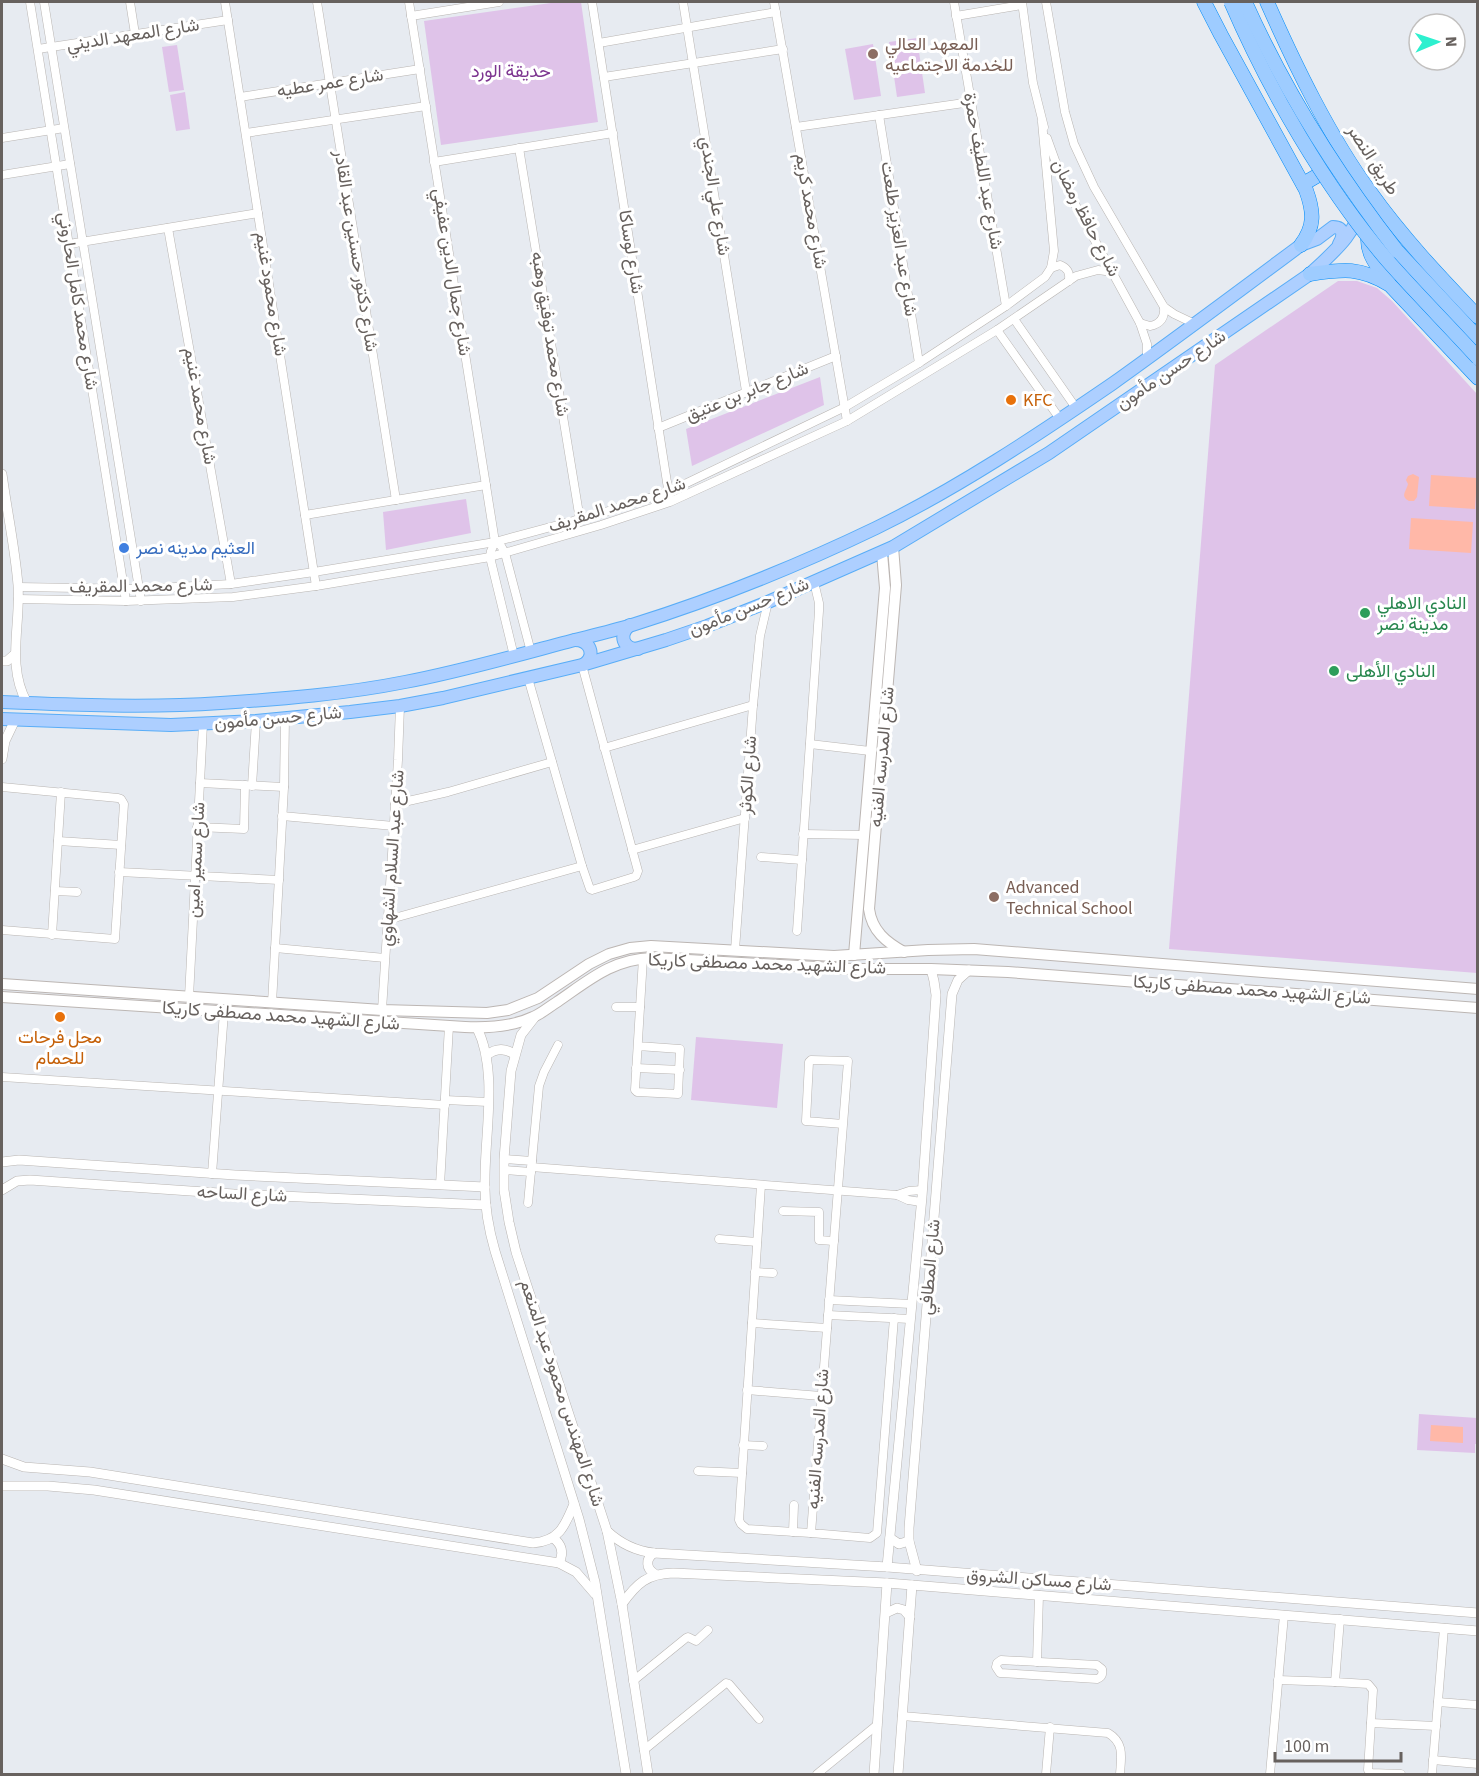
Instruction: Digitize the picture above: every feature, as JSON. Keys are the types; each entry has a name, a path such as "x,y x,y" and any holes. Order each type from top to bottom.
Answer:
{"highway":[{"path":"1204,2 1303,184 1312,210 1312,223 1301,245"},
{"path":"1214,2 1221,35"},
{"path":"1231,2 1272,87 1307,147 1345,204 1387,260 1478,358"},
{"path":"1245,2 1268,51 1301,111 1356,197 1397,251 1478,338"},
{"name":"طريق النصر","path":"1268,2 1311,93 1366,186 1409,242 1478,317"},
{"path":"1303,184 1348,158"},
{"path":"1390,217 1373,225 1369,230 1367,242 1372,257 1390,285 1478,378"},
{"path":"1310,274 1343,270 1360,271 1390,285"}],"main road":[{"name":"شارع حسن مأمون","path":"2,719 202,724 256,721 400,706 582,665 707,626 887,550 1049,453 1310,274 1345,241 1356,224 1363,205 1366,186"},
{"name":"شارع حسن مأمون","path":"2,702 173,706 296,697 403,682 531,652 630,625 768,576 876,528 988,465 1060,419 1147,359 1301,245 1317,239 1333,227 1342,232 1343,237 1331,255"},
{"name":"شارع المدرسه الفنيه","path":"854,955 887,550"},
{"name":"شارع المدرسه الفنيه","path":"876,929 869,909 896,585 887,550"},
{"path":"630,625 625,629 623,641 626,646 638,649"},
{"path":"575,640 582,640 591,649 588,662 582,665"},
{"path":"856,929 864,931 876,929 886,941 904,952"},
{"name":"شارع الشهيد محمد مصطفى كاريكا","path":"2,984 382,1010 476,1014 519,1007 538,998 588,964 620,951 651,946 815,956 951,949 998,951 1478,989"},
{"name":"شارع الشهيد محمد مصطفى كاريكا","path":"2,998 477,1028 507,1025 535,1017 603,971 621,963 643,958 852,969 969,970 1478,1008"}],"street":[{"name":"شارع محمد كامل الحاروني","path":"30,2 126,602"},
{"name":"شارع محمد كامل الحاروني","path":"44,2 141,601"},
{"path":"130,2 135,34"},
{"name":"شارع محمود غنيم","path":"225,2 316,586"},
{"name":"شارع دكتور حسنين عبد القادر","path":"317,2 396,500"},
{"name":"شارع جمال الدين عفيفي","path":"409,2 495,542 490,557"},
{"path":"411,16 499,2"},
{"name":"شارع لوساكا","path":"592,2 670,502"},
{"name":"شارع علي الجندي","path":"683,2 746,391"},
{"name":"شارع محمد كريم","path":"774,2 847,421"},
{"name":"شارع عبد اللطيف حمزة","path":"954,2 1006,306"},
{"name":"شارع حافظ رمضان","path":"1046,2 1065,112 1074,144 1094,187 1164,307"},
{"path":"956,16 1022,3"},
{"name":"شارع حافظ رمضان","path":"1022,3 1033,83 1042,122 1065,185 1140,323 1147,344 1147,359"},
{"path":"599,43 776,12"},
{"name":"شارع المعهد الديني","path":"38,50 228,20"},
{"path":"604,77 783,49"},
{"name":"شارع عمر عطيه","path":"240,97 420,69"},
{"path":"796,127 971,102"},
{"name":"شارع عمر عطيه","path":"246,133 426,106"},
{"name":"شارع عبد العزيز طلعت","path":"879,115 919,363"},
{"path":"1042,122 1054,251 1051,267 1060,265 1066,268 1069,280"},
{"path":"2,138 64,128"},
{"path":"434,162 613,133"},
{"name":"شارع محمد توفيق وهبه","path":"519,148 580,520"},
{"path":"2,175 70,165"},
{"path":"69,244 258,213"},
{"name":"شارع محمد غنيم","path":"168,228 231,584"},
{"name":"شارع محمد المقريف","path":"18,587 139,589 231,584 495,542 580,520 668,492 845,407 919,363 1006,306 1045,277 1051,267"},
{"name":"شارع محمد المقريف","path":"18,599 126,602 233,597 316,586 490,557 601,525 670,502 847,421 997,330 1069,280 1090,271 1113,272"},
{"path":"1140,323 1156,325 1163,318 1164,307 1195,324"},
{"path":"1014,319 1076,408"},
{"path":"997,330 1060,419"},
{"name":"شارع جابر بن عتيق","path":"658,428 836,357"},
{"path":"2,474 18,587 15,654 17,678 27,703"},
{"path":"305,515 486,485"},
{"path":"495,542 505,553 531,652"},
{"path":"490,557 514,656"},
{"path":"797,931 820,607 814,582"},
{"name":"شارع الكوثر","path":"735,950 753,705 760,636 768,602"},
{"path":"2,661 7,661 15,654"},
{"path":"528,678 591,890 638,874 582,665"},
{"path":"604,748 753,705"},
{"name":"شارع عبد السلام الشهاوي","path":"382,1010 400,706"},
{"path":"272,1003 284,787 285,717"},
{"path":"2,759 2,747 15,720"},
{"path":"197,827 244,829 256,721"},
{"name":"شارع سمير امين","path":"189,997 202,724"},
{"path":"810,744 870,751"},
{"path":"395,804 448,792 552,762"},
{"path":"200,783 284,787"},
{"path":"2,787 118,798 123,801 124,807 115,939 2,930"},
{"path":"52,935 61,792"},
{"path":"282,816 394,826"},
{"path":"632,850 745,818"},
{"path":"803,834 864,835"},
{"path":"58,841 121,845"},
{"path":"761,857 802,860"},
{"path":"387,920 582,866"},
{"path":"119,872 279,880"},
{"path":"55,891 77,892"},
{"path":"275,948 385,958"},
{"path":"638,1046 680,1049 677,1094 637,1092 635,1090 643,958"},
{"name":"شارع المطافي","path":"888,1567 922,1190 936,988 931,969"},
{"name":"شارع المطافي","path":"916,1570 909,1541 909,1528 951,1004 955,984 969,970"},
{"path":"935,1003 944,999 951,1004"},
{"path":"616,1007 640,1007"},
{"path":"212,1174 224,1012"},
{"name":"شارع المهندس محمود عبد المنعم","path":"535,1017 521,1035 511,1071 504,1159 506,1206 516,1252 607,1531 622,1604 648,1774"},
{"path":"440,1185 449,1026"},
{"name":"شارع المهندس محمود عبد المنعم","path":"477,1028 487,1055 489,1070 485,1187 495,1251 590,1559 626,1774"},
{"path":"528,1203 539,1086 558,1045"},
{"path":"487,1055 500,1049 514,1054"},
{"name":"شارع المدرسه الفنيه","path":"843,1124 807,1121 809,1062 813,1059 848,1061 811,1533 870,1538 877,1533 894,1318"},
{"path":"636,1068 680,1070"},
{"path":"2,1077 445,1103 488,1102"},
{"path":"2,1155 12,1160"},
{"path":"504,1159 531,1167"},
{"name":"شارع الساحه","path":"2,1162 12,1160 212,1174 485,1187"},
{"path":"504,1170 531,1167 897,1195 921,1202"},
{"path":"234,1194 237,1186 235,1175"},
{"path":"255,1195 256,1176"},
{"name":"شارع الساحه","path":"2,1190 17,1181 30,1180 234,1194 486,1205"},
{"path":"761,1185 738,1516 741,1524 747,1529 811,1533"},
{"path":"469,1186 472,1196 469,1204"},
{"path":"897,1195 922,1190"},
{"path":"783,1211 819,1212 819,1240 834,1241"},
{"path":"719,1239 757,1242"},
{"path":"755,1272 773,1274"},
{"path":"829,1300 911,1304"},
{"path":"828,1315 910,1319"},
{"path":"752,1323 827,1328"},
{"path":"747,1390 821,1396"},
{"path":"744,1445 763,1446"},
{"path":"2,1459 24,1467 90,1472 533,1543 553,1538 565,1524 574,1504"},
{"path":"698,1471 742,1473"},
{"path":"2,1486 48,1486 94,1490 560,1563 576,1572 597,1596"},
{"path":"793,1532 794,1505"},
{"name":"شارع مساكن الشروق","path":"607,1531 632,1548 654,1553 888,1567 1478,1613"},
{"path":"553,1538 561,1549 560,1563"},
{"path":"890,1538 899,1544 909,1541"},
{"path":"654,1553 647,1564 651,1572 656,1575"},
{"name":"شارع مساكن الشروق","path":"656,1575 673,1573 887,1583 1478,1630"},
{"path":"622,1604 637,1585 656,1575"},
{"path":"874,1774 887,1583"},
{"path":"897,1774 912,1585"},
{"path":"1037,1662 1039,1595"},
{"path":"1391,1606 1395,1615 1391,1623"},
{"path":"1411,1625 1409,1616 1413,1608"},
{"path":"886,1613 893,1609 901,1609 910,1617"},
{"path":"1270,1774 1284,1615"},
{"path":"1335,1682 1340,1619"},
{"path":"1432,1774 1444,1628"},
{"path":"633,1681 687,1637 695,1642 708,1630"},
{"path":"1000,1660 1037,1662 1097,1665 1103,1673 1097,1679 1000,1673 996,1667 1000,1660"},
{"path":"1278,1680 1368,1684 1371,1686 1374,1693 1368,1770 1371,1773 1401,1774"},
{"path":"644,1750 726,1683 759,1719"},
{"path":"1438,1702 1477,1705"},
{"path":"902,1716 1108,1733 1119,1742 1120,1774"},
{"path":"1371,1723 1436,1726"},
{"path":"817,1774 877,1725"},
{"path":"1046,1774 1050,1727"},
{"path":"1433,1760 1478,1764"}],"green space":[{"name":"حديقة الورد","path":"558,2 581,2 598,122 441,145 424,21"},
{"path":"917,38 925,93 897,97 889,42"},
{"path":"873,44 881,96 854,100 845,49"},
{"path":"177,45 184,90 169,92 162,47"},
{"path":"185,92 190,129 176,131 170,95"},
{"name":"النادي الأهلى","path":"1338,281 1357,281 1377,288 1392,301 1477,394 1477,973 1169,949 1215,365"},
{"path":"820,377 824,405 692,466 686,429"},
{"path":"466,499 471,533 386,550 383,512"},
{"path":"696,1037 783,1044 777,1108 691,1100"},
{"path":"1419,1414 1477,1418 1475,1453 1417,1450"}],"shaded area":[{"path":"1413,474 1419,477 1417,497 1414,501 1409,501 1404,496 1408,484 1406,480"},
{"path":"1431,475 1477,478 1475,509 1429,506"},
{"path":"1411,518 1473,522 1471,553 1409,549"},
{"path":"1431,1425 1463,1427 1463,1443 1430,1441"}],"place":[{"name":"المعهد العالي للخدمة الاجتماعيه","path":"873,54"},
{"name":"KFC","path":"1011,400"},
{"name":"العثيم مدينه نصر","path":"124,548"},
{"name":"النادي الاهلي مدينة نصر","path":"1365,613"},
{"name":"النادي الأهلى","path":"1334,671"},
{"name":"Advanced Technical School","path":"994,897"},
{"name":"محل فرحات للحمام","path":"60,1017"}]}
